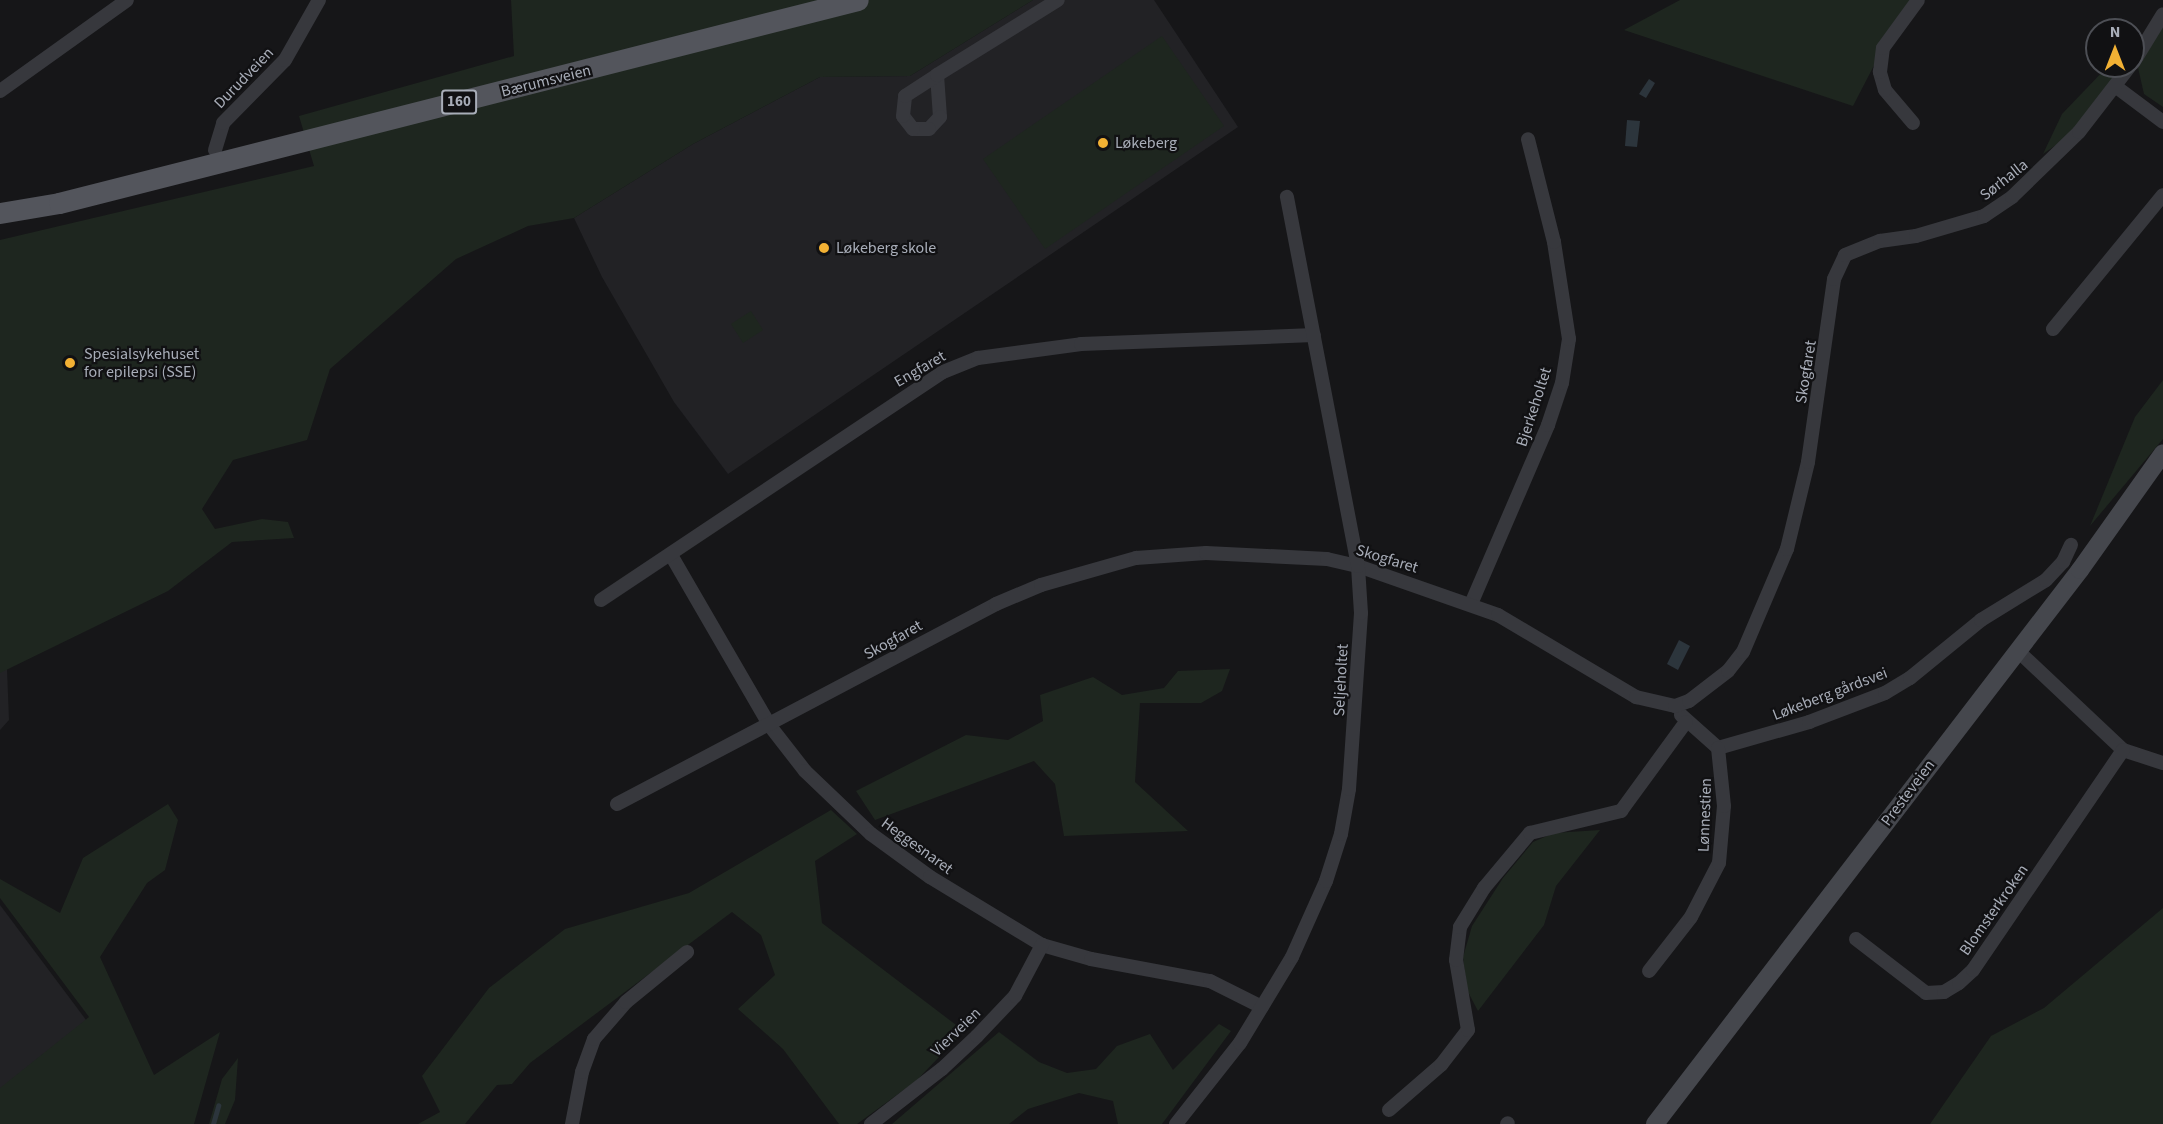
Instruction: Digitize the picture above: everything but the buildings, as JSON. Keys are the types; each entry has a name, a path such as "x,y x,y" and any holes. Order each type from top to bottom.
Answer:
{"main road":[{"name":"Bærumsveien","path":"0,213 59,203 858,0"},
{"name":"Bærumsveien","path":"0,227 59,203"},
{"name":"Presteveien","path":"1655,1124 2162,458"}],"street":[{"path":"0,91 127,0"},
{"name":"Durudveien","path":"215,150 223,123 285,60 320,0"},
{"path":"937,75 1058,0"},
{"path":"1913,123 1885,90 1880,72 1882,48 1918,0"},
{"name":"Sørhalla","path":"2145,43 2163,14"},
{"name":"Sørhalla","path":"1845,255 1880,241 1916,236 1984,216 2039,174 2121,78"},
{"path":"2115,86 2163,122"},
{"name":"Bjerkeholtet","path":"1471,604 1548,425 1562,383 1569,339 1554,242 1528,139"},
{"path":"2053,329 2163,195"},
{"name":"Seljeholtet","path":"1176,1124 1240,1043 1306,928 1341,834 1357,704 1361,613 1358,566 1287,197"},
{"name":"Skogfaret","path":"617,804 770,726 996,604 1067,576 1136,558 1196,553 1327,559 1358,566 1471,604 1541,638 1619,688 1659,704 1675,706 1706,691 1743,652 1787,549 1808,462 1834,279 1845,255"},
{"name":"Engfaret","path":"601,600 671,555 773,482 943,372 978,358 1081,344 1314,335"},
{"name":"Løkeberg gårdsvei","path":"1718,748 1809,722 1885,693 1910,678 1981,620 2046,580 2063,562 2071,545"},
{"name":"Heggesnaret","path":"671,555 770,726 805,771 871,834 930,877 1042,945 1091,959 1210,981 1262,1007"},
{"path":"2017,650 2123,750 2163,763"},
{"path":"1675,706 1686,722 1718,748"},
{"path":"1389,1110 1441,1065 1468,1030 1456,960 1460,927 1484,888 1530,833 1622,811 1686,722"},
{"name":"Lønnestien","path":"1649,970 1691,917 1719,863 1724,806 1718,748"},
{"name":"Blomsterkroken","path":"1856,939 1926,993 1944,992 1959,983 2123,750"},
{"name":"Vierveien","path":"871,1124 942,1069 1015,996 1042,945"},
{"path":"572,1124 582,1072 594,1039 626,1002 687,952"}],"shaded area":[{"path":"511,0 1033,0 910,76 820,77 693,144 574,218 528,226 456,259 330,369 307,440 233,460 202,509 215,529 262,519 288,522 294,538 232,542 168,591 0,673 0,240 314,166 299,116 514,56"},
{"name":"Løkeberg skole","path":"1033,0 1154,0 1238,127 728,474 674,402 602,277 574,218 693,144 820,77 910,76"},
{"path":"1680,0 1918,0 1883,48 1853,106 1624,30"},
{"path":"2163,14 2163,107 2144,94 2140,78 2145,78 2145,44"},
{"name":"Løkeberg","path":"1162,36 1224,126 1045,249 983,159"},
{"path":"2096,78 2115,78 2069,136 2043,154 2062,114"},
{"path":"1649,79 1655,83 1646,98 1639,94"},
{"path":"1627,120 1640,121 1637,147 1625,146"},
{"path":"751,311 763,330 743,343 731,324"},
{"path":"2163,380 2163,439 2090,526 2135,417"},
{"path":"0,631 7,669 9,720 0,730"},
{"path":"1679,640 1690,646 1678,670 1667,664"},
{"path":"1230,669 1222,691 1201,703 1140,703 1135,782 1188,831 1064,836 1055,784 1034,761 875,820 856,791 966,735 1008,740 1043,721 1040,695 1093,677 1122,695 1164,688 1178,671"},
{"path":"168,804 178,820 165,870 147,883 100,957 154,1075 220,1032 194,1124 0,1124 0,1088 89,1017 0,898 0,879 60,913 83,858"},
{"path":"831,810 857,834 815,861 822,923 964,1031 916,1081 857,1124 839,1124 783,1049 738,1009 775,975 761,935 732,912 530,1063 512,1084 497,1085 465,1124 418,1124 440,1112 422,1076 489,988 565,929 689,893"},
{"path":"1600,830 1556,886 1544,925 1478,1011 1467,990 1463,957 1472,926 1503,878 1533,842 1554,833"},
{"path":"0,905 125,1072 0,1124"},
{"path":"2163,908 2163,1124 1930,1124 1991,1036 2044,1008"},
{"path":"1219,1024 1231,1031 1162,1124 1118,1124 1113,1101 1079,1093 1028,1109 1009,1124 892,1124 999,1032 1039,1062 1067,1073 1096,1069 1117,1046 1150,1034 1173,1070"},
{"path":"238,1058 235,1100 225,1124 209,1124 222,1079"}],"waterway":[{"path":"213,1124 218,1106"}],"place":[{"name":"Løkeberg","path":"1103,143"},
{"name":"Løkeberg skole","path":"824,248"},
{"name":"Spesialsykehuset for epilepsi (SSE)","path":"70,363"}]}
